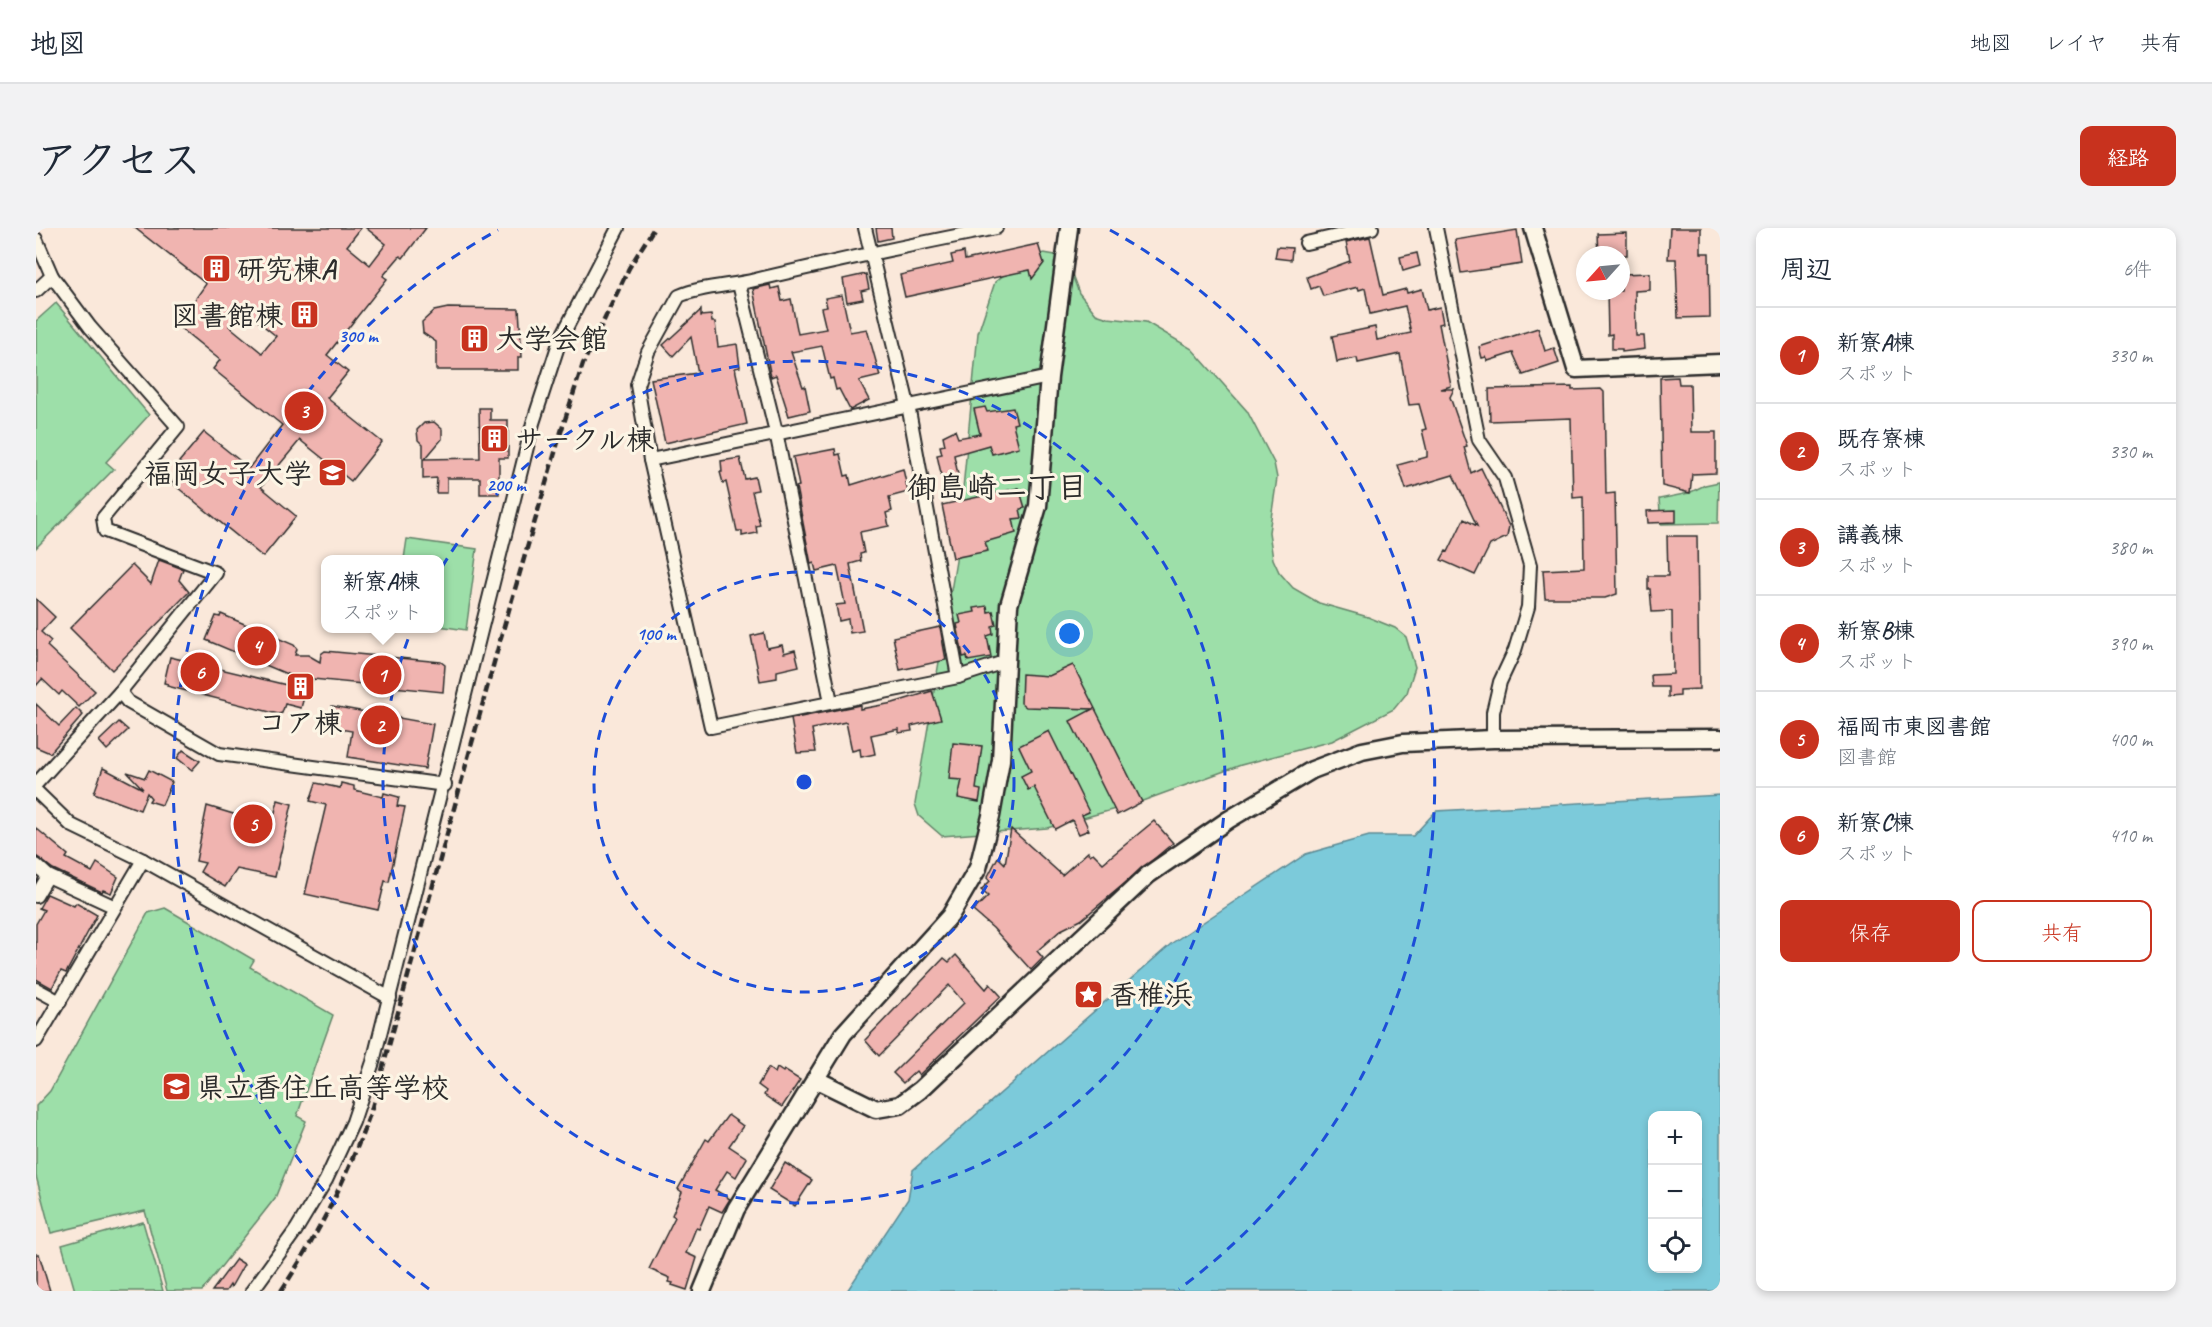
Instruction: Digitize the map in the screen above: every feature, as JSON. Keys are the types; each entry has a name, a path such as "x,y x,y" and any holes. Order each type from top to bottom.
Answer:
{"street":[{"path":"252,1291 296,1230 341,1150 373,1062 445,785 533,423 560,340 618,228"},
{"path":"865,228 908,405 958,677"},
{"path":"996,228 870,253 740,284 688,292 679,296 648,352 638,385 650,460 711,727 958,677 1004,662"},
{"path":"702,1291 736,1209 843,1034 950,916 978,868 991,816 1001,760 1004,662 1009,605 1038,506 1049,377 1069,228"},
{"path":"1306,243 1372,228"},
{"path":"1436,228 1479,440 1505,478 1530,565 1528,608 1515,650 1500,682 1493,712 1493,739"},
{"path":"1533,228 1576,369 1720,363"},
{"path":"36,239 52,276 90,327 178,427 103,518 105,531 216,573 120,692 36,784"},
{"path":"36,291 52,276"},
{"path":"740,284 776,432 831,702"},
{"path":"650,460 1049,377"},
{"path":"120,692 128,702 219,754 445,785"},
{"path":"815,1079 876,1109 900,1105 920,1090 1148,875 1228,820 1312,770 1362,751 1402,743 1493,739 1720,738"},
{"path":"36,791 71,825 143,860 390,998"},
{"path":"36,1041 113,906 143,860"},
{"path":"36,865 48,876 113,906"},
{"path":"36,896 48,876"},
{"path":"36,988 60,1002"}],"green space":[{"path":"1044,253 1061,256 1067,261 1079,293 1096,314 1108,318 1146,322 1192,349 1247,411 1274,463 1277,478 1269,532 1273,559 1279,572 1293,588 1319,603 1368,617 1395,628 1406,637 1415,667 1407,693 1394,709 1332,741 1241,765 1137,803 1047,828 942,836 919,816 915,804 956,561 978,333 995,282 1023,260"},
{"path":"56,303 149,415 106,462 114,469 36,548 36,321"},
{"path":"1719,482 1718,523 1661,524 1659,499 1689,493 1705,485"},
{"path":"407,539 477,549 466,630 444,627 444,555 405,555"},
{"name":"県立香住丘高等学校","path":"165,908 254,960 250,967 333,1015 297,1116 306,1121 275,1198 202,1291 167,1291 145,1211 51,1233 36,1176 36,1106 50,1091 148,913"},
{"path":"143,1222 163,1291 75,1291 62,1245"}],"water":[{"path":"1720,795 1720,1291 847,1291 908,1199 913,1170 1172,943 1306,854 1369,836 1413,836 1436,811"}],"building":[{"path":"135,228 361,228 347,246 370,265 386,244 366,228 426,228 403,258 400,256 383,276 387,279 327,355 348,372 327,398 382,442 351,481 300,440 261,487 296,516 263,557 172,483 185,467 179,462 204,432 249,468 282,425 213,369 220,360 177,325 206,284","holes":["243,309 276,336 262,353 229,326"]},
{"path":"876,228 891,228 892,238 878,241"},
{"path":"1670,228 1701,228 1701,253 1709,253 1710,317 1678,318 1676,259 1668,259"},
{"path":"1517,230 1522,264 1461,273 1455,240"},
{"path":"1627,233 1627,246 1599,246 1598,234"},
{"path":"1370,237 1383,295 1406,289 1407,293 1422,289 1427,310 1440,307 1443,323 1439,324 1451,386 1441,389 1454,389 1450,397 1467,446 1464,447 1471,473 1481,468 1509,526 1507,537 1490,545 1475,575 1441,560 1446,551 1448,552 1464,519 1477,526 1453,475 1406,489 1398,465 1427,457 1427,451 1422,430 1426,429 1419,404 1409,405 1400,354 1358,363 1357,358 1337,362 1332,336 1375,327 1377,340 1411,333 1405,306 1370,314 1365,288 1359,290 1358,287 1323,296 1319,286 1311,289 1307,277 1350,261 1346,242"},
{"path":"1038,244 1044,263 1032,279 1030,270 905,297 900,275 953,263 951,255 964,252 965,260"},
{"path":"1277,247 1292,248 1291,260 1275,258"},
{"path":"1417,253 1420,266 1403,271 1400,257"},
{"path":"1650,273 1650,290 1635,291 1636,336 1644,336 1645,349 1622,352 1622,349 1612,349 1612,334 1608,335 1607,300 1630,300 1630,274"},
{"path":"866,274 869,289 861,291 863,299 847,302 843,279"},
{"path":"770,285 771,289 779,287 782,301 791,299 798,334 826,329 821,308 827,307 825,298 842,295 850,332 867,329 880,376 859,381 869,400 850,410 839,389 836,390 833,378 830,379 822,346 791,352 803,387 805,386 810,411 789,416 776,375 771,377 753,289"},
{"name":"大学会館","path":"448,308 519,309 522,357 518,357 518,370 436,370 436,342 423,333 422,322 434,311"},
{"path":"701,310 701,316 711,315 712,322 715,322 718,347 737,344 740,367 735,368 747,424 665,443 651,379 698,373 691,337 673,356 663,345"},
{"path":"1538,328 1545,351 1554,348 1559,363 1523,375 1513,353 1488,361 1486,357 1482,358 1479,347"},
{"path":"1678,377 1679,384 1690,384 1691,432 1716,432 1716,473 1692,474 1690,493 1662,486 1660,378"},
{"path":"1572,387 1572,390 1601,389 1604,392 1606,494 1615,493 1617,594 1605,598 1545,598 1543,570 1584,568 1583,497 1573,498 1571,418 1490,421 1489,389"},
{"path":"985,407 987,412 1013,408 1017,423 1013,424 1019,447 992,454 989,445 954,455 959,480 943,483 937,455 942,454 940,446 945,445 943,436 955,430 958,438 980,434 974,409"},
{"name":"サークル棟","path":"479,408 490,408 490,420 508,420 508,458 499,458 499,494 480,494 480,478 447,478 447,493 436,493 437,478 423,479 423,445 418,440 417,430 424,423 434,422 442,429 442,439 425,459 480,458"},
{"path":"835,449 836,455 840,454 845,476 849,475 851,485 903,469 908,492 889,497 892,511 886,513 889,526 860,532 864,553 860,554 861,561 850,564 863,631 850,633 848,619 839,621 836,605 845,604 837,566 816,571 814,563 811,564 796,487 799,486 793,457"},
{"path":"740,458 745,479 755,477 758,490 752,491 760,525 756,526 757,533 742,536 742,531 737,531 726,482 723,483 720,472 722,472 721,461"},
{"path":"1019,488 1025,508 1020,509 1022,518 1013,519 1016,533 985,542 988,551 953,558 942,505"},
{"path":"1676,510 1676,522 1648,523 1647,511"},
{"path":"1667,536 1697,536 1699,689 1680,690 1680,696 1668,697 1668,687 1652,687 1651,675 1673,674 1672,611 1652,612 1650,589 1648,589 1648,576 1668,576"},
{"path":"159,560 183,569 179,580 189,592 112,670 70,628 132,565 151,584"},
{"path":"36,599 55,617 41,632 51,641 47,646 95,691 79,707 62,691 59,695 42,679 36,686"},
{"path":"987,606 988,612 993,611 996,625 992,626 993,634 987,636 991,657 968,661 967,656 963,657 957,624 961,623 959,615 975,612 974,608"},
{"path":"221,614 294,645 297,649 295,655 308,655 320,662 321,654 325,651 441,662 445,665 443,692 313,679 308,698 304,697 301,708 285,704 282,713 278,714 167,686 168,684 164,683 170,657 291,686 294,677 206,640 216,616 220,617"},
{"path":"940,627 946,660 900,670 893,637"},
{"path":"764,633 767,648 782,645 784,653 795,650 799,666 777,671 777,678 760,681 751,636"},
{"path":"1073,665 1142,802 1117,815 1070,721 1093,709 1026,707 1021,703 1022,674 1049,676"},
{"path":"932,691 941,719 911,726 912,731 899,733 899,729 871,735 875,754 861,757 860,749 852,751 846,722 812,729 816,752 797,753 791,719 860,705 860,709 893,703"},
{"path":"36,704 59,726 76,708 83,715 50,753 36,747"},
{"path":"332,706 433,724 425,769 348,757 352,731 328,727"},
{"path":"119,722 128,730 107,750 99,741"},
{"path":"1049,731 1089,812 1082,815 1089,830 1079,834 1072,820 1055,829 1034,787 1028,790 1021,776 1031,771 1019,746"},
{"path":"953,743 982,746 976,789 981,790 979,802 958,798 962,780 949,779"},
{"path":"183,750 200,761 192,770 177,758"},
{"path":"103,768 143,789 127,772 145,778 149,770 172,782 162,805 149,801 151,798 147,793 140,810 94,793"},
{"path":"316,783 340,788 341,783 354,786 354,790 383,797 384,793 399,797 397,806 405,807 389,882 385,881 378,910 305,894 326,805 310,801"},
{"path":"278,800 292,804 275,877 237,869 225,887 200,872 205,863 196,861 207,806 240,816 241,814 273,820"},
{"path":"1154,821 1173,843 1081,920 1061,930 1037,951 1043,958 1031,970 993,928 973,911 988,896 981,890 990,881 987,878 998,857 1005,864 1011,829 1062,875 1088,852 1090,855 1093,853 1103,863"},
{"path":"36,828 68,855 66,858 92,872 97,863 118,877 111,893 103,890 102,892 53,869 36,856"},
{"path":"47,894 74,906 76,903 97,915 66,973 61,971 52,988 36,979 36,924 44,910 39,908"},
{"path":"956,955 986,989 990,984 1001,996 919,1075 916,1071 903,1083 893,1073 964,1003 949,985 879,1056 865,1040 944,958 949,962"},
{"path":"768,1068 775,1073 777,1068 783,1072 784,1070 800,1080 782,1107 764,1095 766,1091 758,1085"},
{"path":"728,1115 743,1126 729,1146 747,1158 736,1177 727,1171 715,1190 730,1199 722,1212 709,1206 699,1229 696,1228 686,1253 697,1258 687,1290 672,1285 673,1283 669,1282 670,1278 649,1269 675,1217 672,1215 682,1192 678,1189 706,1139 709,1141"},
{"path":"785,1163 812,1180 795,1206 769,1190"},
{"path":"36,1254 39,1254 50,1291 36,1291"},
{"path":"236,1259 244,1264 231,1287 230,1285 226,1291 212,1291"}],"railway":[{"path":"281,1291 332,1204 371,1111 501,637 561,432 583,364 629,268 654,228"}],"place":[{"name":"研究棟A","path":"216,269"},
{"name":"図書館棟","path":"304,315"},
{"name":"大学会館","path":"475,338"},
{"name":"講義棟","path":"304,411"},
{"name":"サークル棟","path":"494,439"},
{"name":"福岡女子大学","path":"333,473"},
{"name":"新寮B棟","path":"257,646"},
{"name":"新寮C棟","path":"200,672"},
{"name":"新寮A棟","path":"382,675"},
{"name":"コア棟","path":"300,686"},
{"name":"既存寮棟","path":"380,725"},
{"name":"福岡市東図書館","path":"253,824"},
{"name":"香椎浜","path":"1088,994"},
{"name":"県立香住丘高等学校","path":"176,1087"}],"district":[{"name":"御島崎二丁目","path":"997,487"}]}
